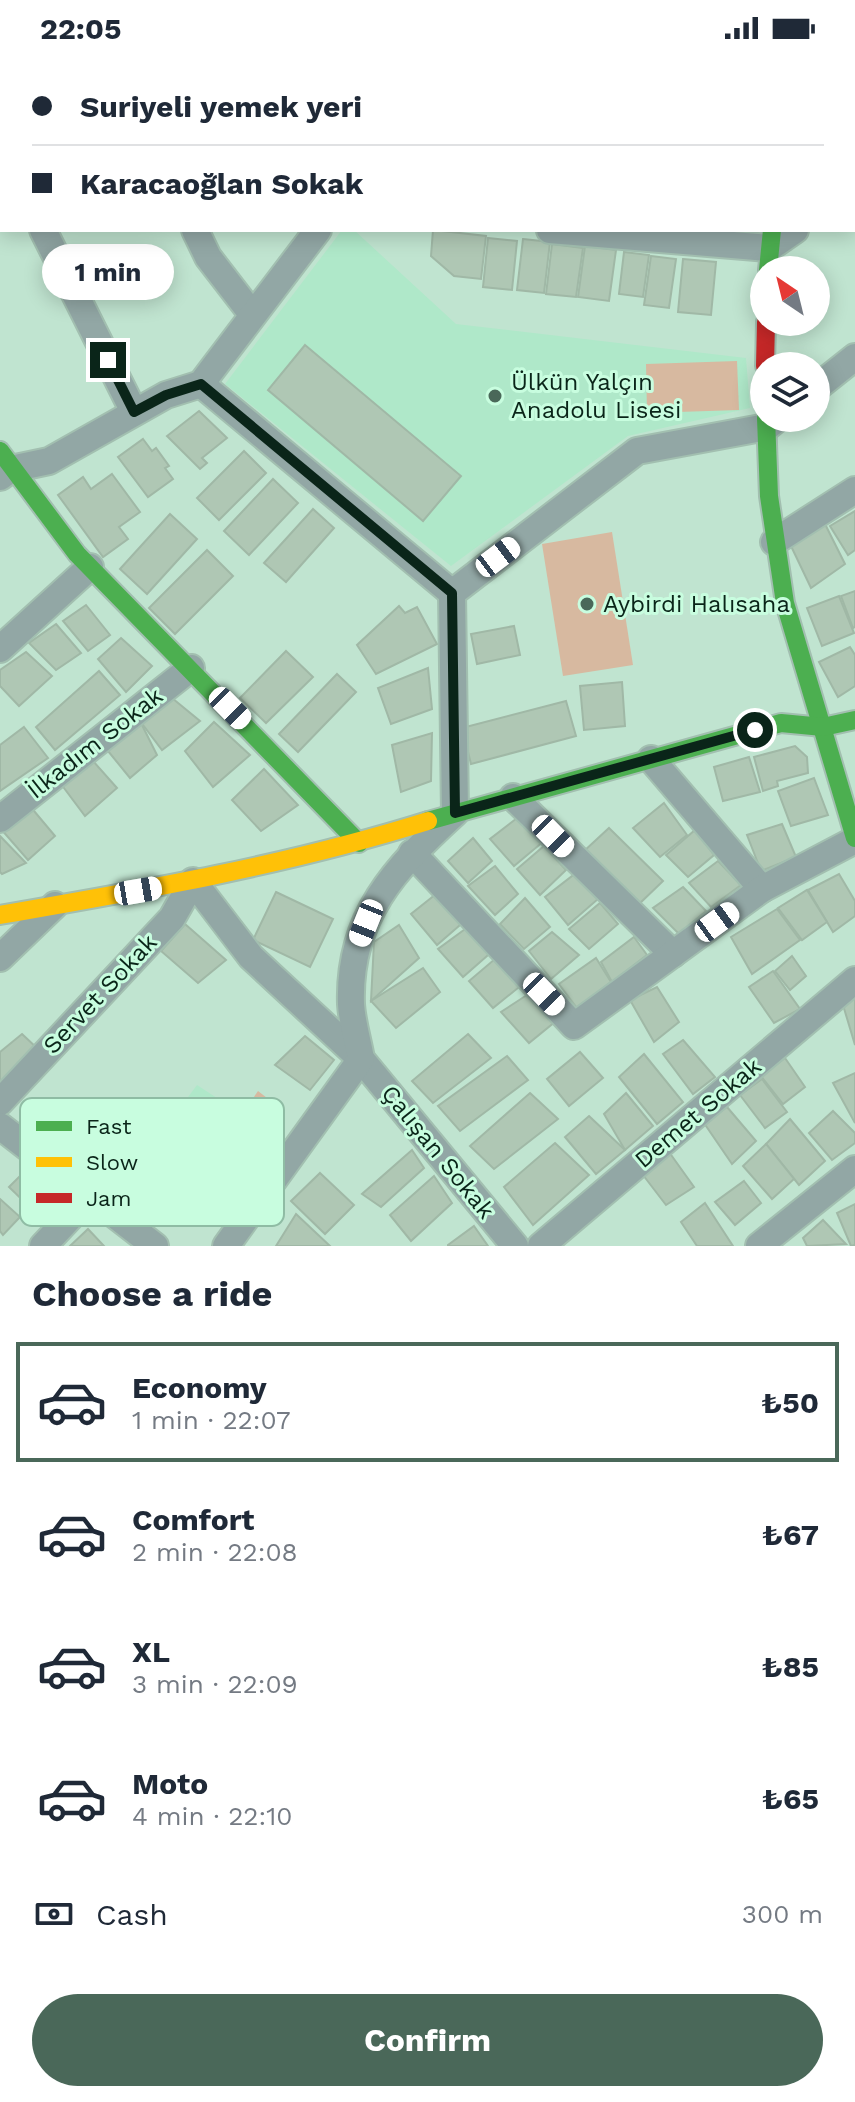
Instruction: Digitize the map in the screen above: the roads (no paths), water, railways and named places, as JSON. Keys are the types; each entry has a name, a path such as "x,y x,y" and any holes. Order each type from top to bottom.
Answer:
{"street":[{"path":"44,232 134,412"},
{"path":"196,232 208,257 252,314"},
{"path":"4,466 49,461 166,395 201,384 316,232"},
{"path":"573,232 770,249 792,232"},
{"path":"830,377 855,357"},
{"path":"201,384 452,593 455,813 412,853 376,896 355,949 351,1005 361,1059 284,1166"},
{"path":"452,593 637,451 750,426"},
{"path":"412,853 574,1026 762,889 855,839 785,603 774,542 770,432"},
{"path":"4,466 90,567 309,788 359,843"},
{"path":"774,542 855,490"},
{"path":"0,649 90,567"},
{"name":"İlkadım Sokak","path":"0,819 191,668"},
{"path":"0,915 193,881 359,843 455,813 781,723 823,727 855,720"},
{"path":"651,759 762,889"},
{"path":"513,797 673,954"},
{"name":"Çalışan Sokak","path":"193,881 251,957 361,1059 515,1246"},
{"name":"Servet Sokak","path":"0,1102 172,918 193,881"},
{"path":"0,958 55,905"},
{"name":"Demet Sokak","path":"541,1246 855,980"},
{"path":"0,1126 20,1142"},
{"path":"759,1246 855,1169"},
{"path":"43,1246 62,1226"},
{"path":"129,1226 155,1246"},
{"path":"226,1246 240,1226"}],"place":[{"name":"Ülkün Yalçın Anadolu Lisesi","path":"495,396"},
{"name":"Aybirdi Halısaha","path":"587,604"}]}
